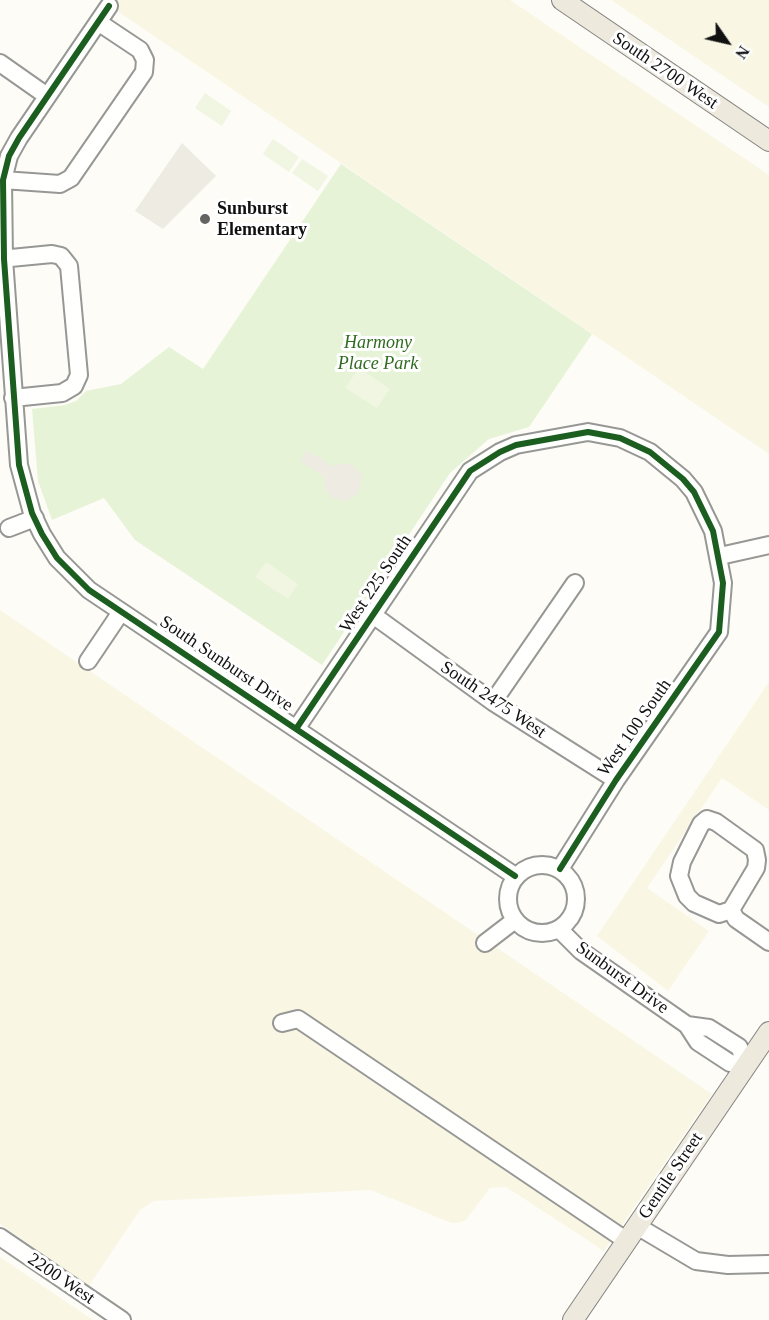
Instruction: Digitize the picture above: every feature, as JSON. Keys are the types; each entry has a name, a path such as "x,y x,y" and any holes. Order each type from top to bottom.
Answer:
{"main road":[{"name":"South 2700 West","path":"561,0 769,141"},
{"name":"Gentile Street","path":"578,1318 632,1233 769,1032"}],"street":[{"path":"9,528 34,516 19,465 2,259 3,180 9,156 109,6"},
{"path":"3,180 60,184 71,178 144,72 145,60 140,50 98,22"},
{"path":"0,63 47,96"},
{"path":"2,259 52,254 61,256 69,266 79,375 74,386 62,393 13,398"},
{"name":"West 225 South","path":"296,729 470,471 516,445 588,432 620,438 650,452 683,479 694,492 713,531 720,556"},
{"name":"South Sunburst Drive","path":"34,516 57,558 89,590 515,876"},
{"path":"720,556 769,545"},
{"name":"West 100 South","path":"560,869 616,780 719,632 722,600 720,556"},
{"path":"493,702 574,583"},
{"path":"88,661 121,612"},
{"name":"South 2475 West","path":"373,615 493,702 616,780"},
{"path":"707,819 716,822 755,850 756,868 731,910 719,914 694,903 687,896 679,876 682,862 701,824 707,819"},
{"path":"541,864 560,869 575,887 577,899 568,921 559,929 540,933 522,927 514,920 507,898 515,876 531,865 541,864"},
{"path":"731,910 736,920 769,942"},
{"path":"485,943 514,920"},
{"name":"Sunburst Drive","path":"559,929 581,951 687,1025 698,1042 730,1064 747,1065"},
{"path":"282,1023 298,1019 632,1233 696,1260 728,1265 769,1264"},
{"name":"2200 West","path":"0,1237 122,1320"}],"shaded area":[{"path":"101,0 510,0 769,175 769,454"},
{"path":"611,0 769,0 769,107"},
{"path":"182,143 216,176 163,229 135,211"},
{"path":"307,450 332,466 344,463 354,466 362,475 359,493 347,501 332,498 324,487 324,477 300,461"},
{"path":"0,610 712,1094 604,1251 506,1187 490,1188 466,1220 458,1223 451,1223 371,1190 154,1201 140,1210 89,1286 0,1224"},
{"path":"769,682 769,810 722,778 647,888 709,931 668,991 597,936"},
{"path":"0,1257 93,1320 0,1320"}],"green space":[{"path":"205,93 231,111 222,126 195,108"},
{"path":"273,139 299,157 289,172 263,154"},
{"path":"302,159 328,176 318,191 292,173"},
{"name":"Harmony Place Park","path":"341,164 592,334 529,427 489,439 450,473 322,665 135,540 104,498 52,520 38,481 32,409 65,405 76,401 86,391 121,384 169,347 203,369"},
{"path":"359,368 390,389 377,408 345,388"},
{"path":"266,562 298,584 288,599 255,577"}],"cycle path":[{"path":"109,6 19,138 9,156 3,180 4,259 19,465 32,513 57,558 89,590 515,876"},
{"path":"296,729 470,471 516,445 588,432 620,438 650,452 683,479 694,492 713,531 723,583 719,632 616,780 560,869"}],"place":[{"name":"Sunburst Elementary","path":"205,219"}]}
